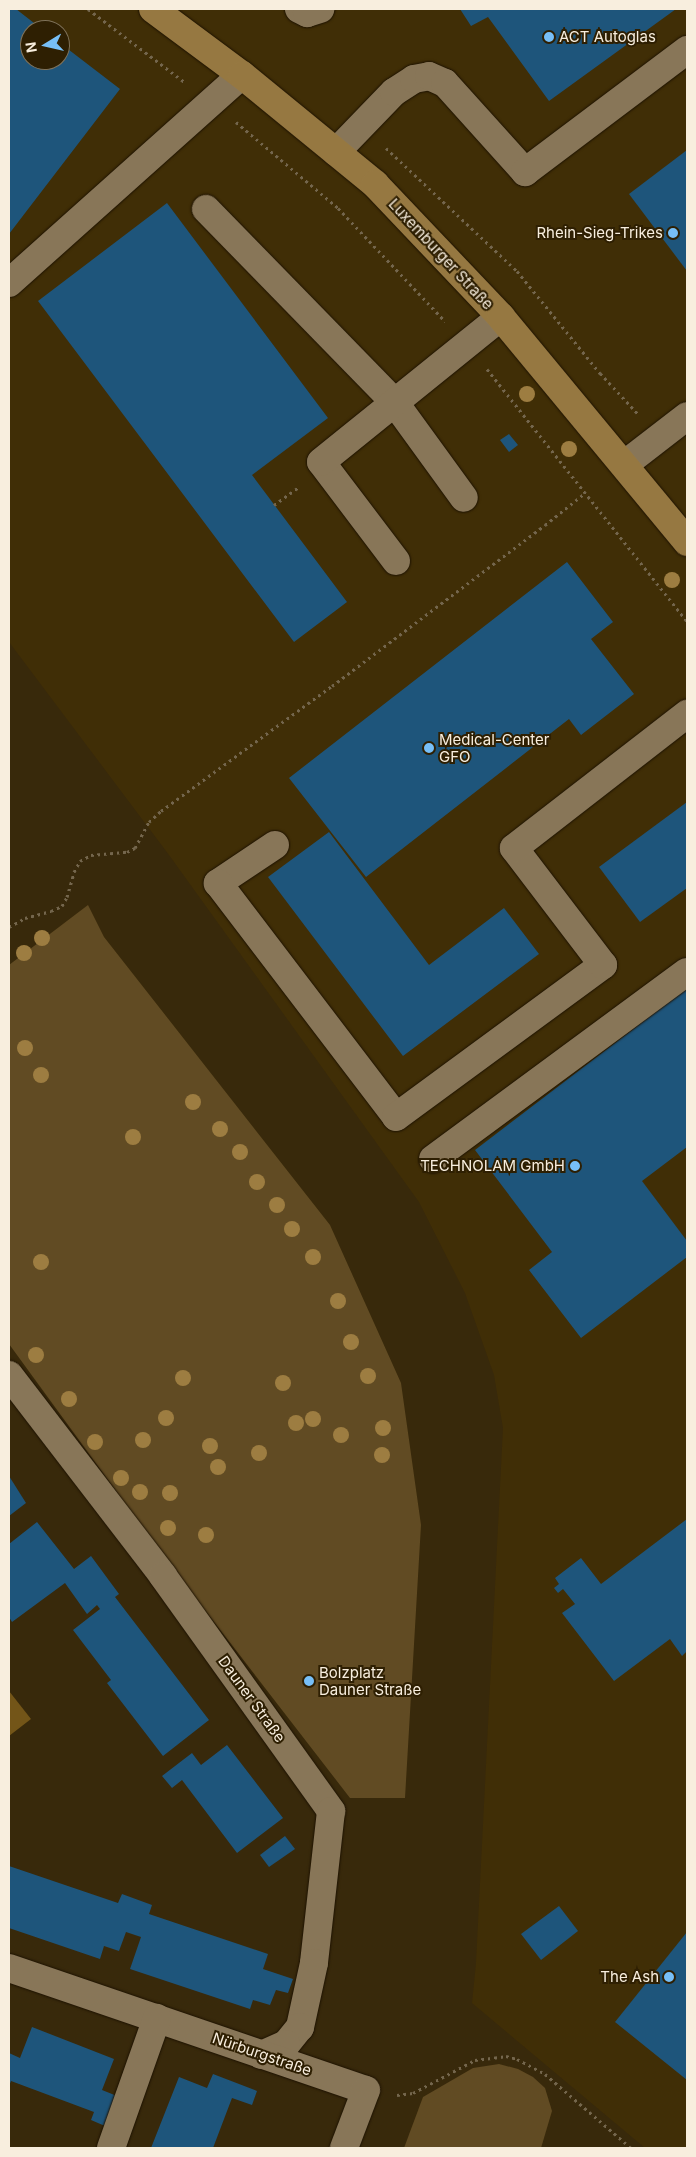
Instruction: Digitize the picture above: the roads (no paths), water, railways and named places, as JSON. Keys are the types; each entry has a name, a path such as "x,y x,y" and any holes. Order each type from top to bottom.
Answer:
{"main road":[{"name":"Luxemburger Straße","path":"153,9 242,75 375,184 502,317 625,464 687,542"}],"street":[{"path":"299,9 307,13 320,9"},
{"path":"336,152 394,92 414,78 429,76 445,83 526,172 687,50"},
{"path":"9,283 242,75"},
{"path":"206,208 395,403 464,498"},
{"path":"396,561 321,462 502,317"},
{"path":"625,464 687,416"},
{"path":"275,845 218,883 396,1118 603,965 514,848 687,714"},
{"path":"433,1159 687,972"},
{"name":"Dauner Straße","path":"9,1375 163,1576 331,1811 314,1963 300,2026 286,2044 261,2055"},
{"name":"Nürburgstraße","path":"9,1968 366,2090 344,2148"},
{"path":"111,2148 157,2018"}],"place":[{"name":"ACT Autoglas","path":"549,37"},
{"name":"Rhein-Sieg-Trikes","path":"673,233"},
{"name":"Medical-Center GFO","path":"429,748"},
{"name":"TECHNOLAM GmbH","path":"575,1166"},
{"name":"Bolzplatz Dauner Straße","path":"309,1681"},
{"name":"The Ash","path":"669,1977"}]}
